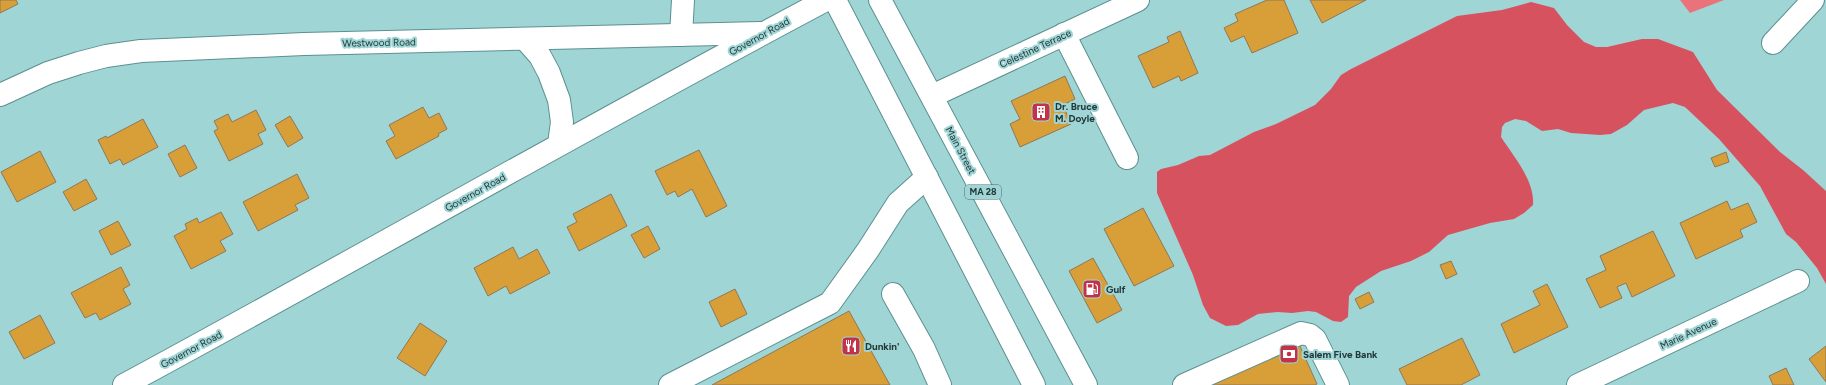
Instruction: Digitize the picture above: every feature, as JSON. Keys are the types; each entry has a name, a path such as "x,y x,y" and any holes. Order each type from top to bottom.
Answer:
{"street":[{"path":"681,35 683,0"},
{"name":"Governor Road","path":"124,385 324,277 559,144 826,0"},
{"path":"835,0 1034,385"},
{"name":"Main Street","path":"880,0 1086,385"},
{"name":"Celestine Terrace","path":"932,96 1138,0"},
{"path":"1773,43 1813,0"},
{"name":"Westwood Road","path":"0,95 48,73 79,63 106,56 141,51 304,44 765,33"},
{"path":"1064,34 1127,158"},
{"path":"525,39 540,56 549,73 559,100 562,122 559,144"},
{"path":"670,385 830,303 868,250 898,203 927,177"},
{"name":"Marie Avenue","path":"1578,385 1798,281"},
{"path":"893,294 924,349 940,385"},
{"path":"1184,385 1295,334 1304,333 1315,339 1338,385"}],"shaded area":[{"path":"1680,0 1724,0 1690,13"},
{"path":"1531,2 1554,8 1567,25 1584,42 1596,47 1607,47 1642,39 1658,39 1693,52 1717,90 1780,152 1826,191 1826,284 1817,268 1796,242 1786,234 1760,186 1719,139 1685,107 1673,103 1644,110 1627,125 1611,134 1600,135 1571,133 1558,129 1542,131 1526,121 1515,119 1505,123 1502,127 1501,137 1527,178 1533,196 1533,205 1514,219 1490,223 1448,235 1429,252 1411,261 1381,271 1356,287 1349,296 1348,317 1341,322 1333,321 1316,312 1308,311 1258,314 1238,325 1226,326 1210,318 1203,305 1193,275 1157,193 1157,172 1161,169 1178,165 1199,156 1210,155 1254,132 1276,124 1315,105 1331,89 1341,75 1457,16 1502,10"}],"building":[{"path":"0,0 16,0 18,4 0,13"},
{"path":"1267,0 1284,0 1298,33 1252,53 1244,36 1231,42 1224,28 1238,21 1235,14"},
{"path":"1310,0 1366,0 1322,23"},
{"path":"1180,31 1198,73 1181,81 1179,76 1153,88 1138,56 1169,42 1167,37"},
{"name":"Dr. Bruce M. Doyle","path":"1065,76 1075,99 1063,105 1071,124 1020,147 1010,124 1020,119 1011,101"},
{"path":"423,107 429,118 439,113 447,129 438,134 439,136 396,159 386,141 395,136 389,125"},
{"path":"256,110 266,130 258,134 263,144 229,161 214,131 218,129 214,121 228,114 232,122"},
{"path":"290,116 303,138 288,147 275,125"},
{"path":"143,119 158,147 123,165 120,159 110,164 98,140 106,136 107,138"},
{"path":"185,145 197,168 180,177 168,154"},
{"path":"699,150 727,206 706,217 692,189 678,197 675,191 667,195 655,171"},
{"path":"40,151 56,182 17,202 1,172"},
{"path":"1726,152 1729,162 1715,167 1711,158"},
{"path":"297,174 309,198 295,205 298,210 258,231 243,202"},
{"path":"86,179 97,199 74,211 63,192"},
{"path":"611,194 627,226 579,251 567,227 577,222 573,214"},
{"path":"1727,201 1731,210 1748,203 1757,222 1740,230 1743,237 1696,259 1680,223"},
{"path":"1143,208 1174,266 1134,286 1104,229"},
{"path":"221,212 233,234 220,241 226,251 191,269 174,236 187,229 185,224 197,218 199,223"},
{"path":"118,221 131,245 111,255 99,231"},
{"path":"648,226 660,249 644,258 631,235"},
{"path":"1653,231 1675,276 1632,297 1626,283 1617,287 1622,298 1600,308 1586,279 1606,270 1600,256"},
{"path":"513,247 519,259 537,249 550,273 510,294 506,286 488,296 474,268"},
{"path":"1093,258 1122,310 1097,323 1069,271"},
{"path":"1451,261 1457,274 1446,279 1440,265"},
{"path":"121,267 130,285 123,289 131,304 100,320 96,313 85,318 71,293"},
{"path":"1547,284 1568,327 1514,353 1501,324 1540,305 1533,291"},
{"path":"735,289 747,314 721,327 709,302"},
{"path":"1369,292 1374,302 1360,309 1355,299"},
{"path":"849,311 890,385 712,385"},
{"path":"40,315 55,343 24,359 9,332"},
{"path":"420,323 447,341 425,376 397,358"},
{"path":"1462,338 1480,375 1461,385 1407,385 1399,369"},
{"name":"Salem Five Bank","path":"1299,344 1317,384 1315,385 1203,385"},
{"path":"1826,346 1826,382 1809,359"},
{"path":"1786,368 1794,385 1773,385 1769,376"}],"place":[{"name":"Dr. Bruce M. Doyle","path":"1041,112"},
{"name":"Gulf","path":"1092,289"},
{"name":"Dunkin'","path":"851,346"},
{"name":"Salem Five Bank","path":"1289,354"}]}
